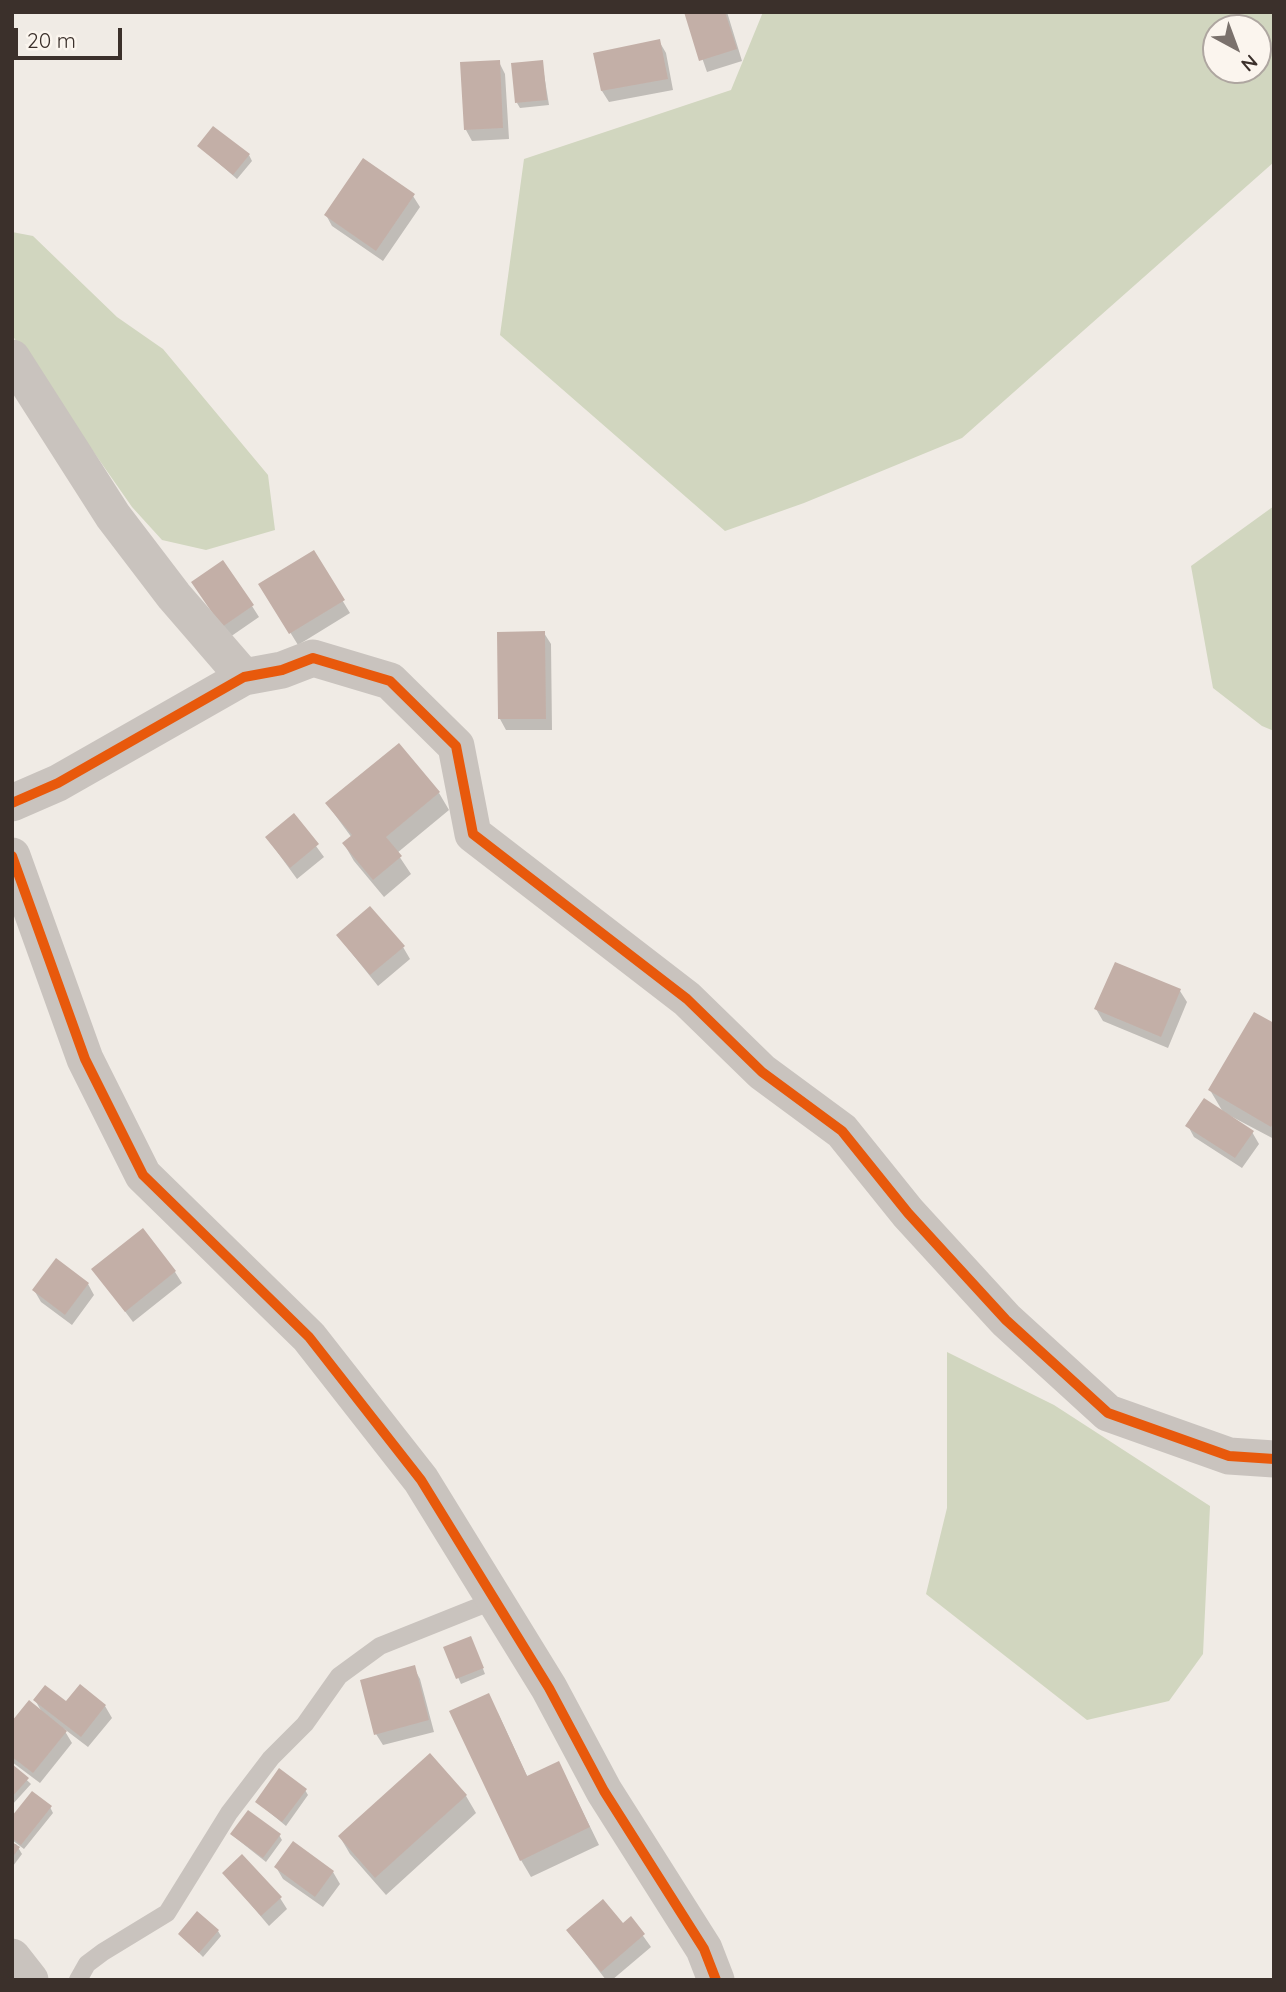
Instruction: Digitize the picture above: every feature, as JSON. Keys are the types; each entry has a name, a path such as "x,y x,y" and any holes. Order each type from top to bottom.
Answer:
{"street":[{"path":"12,358 113,516 174,597 244,677"},
{"path":"12,803 58,783 244,677 282,670 313,658 390,681 456,746 473,834 687,999 762,1072 842,1131 908,1213 1006,1320 1108,1413 1228,1456 1274,1459"},
{"path":"12,856 85,1059 143,1175 309,1336 421,1480 549,1688 604,1791 704,1949 716,1980"},
{"path":"12,1957 30,1980"}],"lane":[{"path":"78,1980 87,1964 167,1913 229,1812 271,1758 305,1724 338,1676 380,1646 495,1600"}],"green space":[{"path":"763,12 1274,12 1274,162 962,438 804,503 725,531 500,335 524,159 731,90"},
{"path":"12,232 33,236 117,317 163,349 268,475 275,530 206,550 162,540 132,507 12,335"},
{"path":"1274,506 1274,731 1262,726 1213,688 1191,566"},
{"path":"947,1352 1054,1405 1210,1506 1203,1654 1169,1701 1087,1720 926,1594 947,1508"}],"building":[{"path":"684,12 725,12 737,49 699,61"},
{"path":"660,39 668,79 601,91 593,53"},
{"path":"500,60 503,128 464,130 460,62"},
{"path":"543,60 547,100 515,103 511,63"},
{"path":"213,126 250,154 233,175 197,146"},
{"path":"363,158 415,194 376,251 324,215"},
{"path":"314,550 345,600 289,634 258,584"},
{"path":"223,560 254,605 222,627 191,582"},
{"path":"545,631 546,719 498,719 497,632"},
{"path":"399,743 440,792 386,837 402,856 373,880 342,843 352,835 325,803"},
{"path":"294,813 319,844 290,868 265,837"},
{"path":"370,906 405,946 370,975 336,935"},
{"path":"1115,962 1181,989 1161,1037 1094,1009"},
{"path":"1254,1012 1274,1023 1274,1122 1271,1127 1208,1090"},
{"path":"1204,1098 1254,1131 1235,1158 1185,1126"},
{"path":"143,1228 176,1271 125,1312 91,1269"},
{"path":"56,1258 89,1283 65,1315 32,1290"},
{"path":"471,1636 484,1668 456,1679 443,1647"},
{"path":"415,1665 429,1720 374,1735 360,1680"},
{"path":"80,1684 106,1705 81,1737 33,1700 45,1685 66,1701"},
{"path":"489,1693 527,1776 559,1761 590,1827 520,1861 449,1711"},
{"path":"29,1700 67,1731 33,1773 12,1757 12,1721"},
{"path":"430,1753 467,1795 375,1878 338,1836"},
{"path":"12,1764 29,1778 12,1797"},
{"path":"279,1768 307,1789 282,1822 255,1802"},
{"path":"32,1791 52,1806 21,1845 12,1838 12,1816"},
{"path":"248,1810 281,1834 263,1858 230,1834"},
{"path":"293,1841 334,1871 315,1897 274,1867"},
{"path":"12,1842 20,1847 12,1858"},
{"path":"242,1854 282,1897 261,1916 222,1873"},
{"path":"603,1899 623,1923 631,1916 645,1934 601,1972 566,1930"},
{"path":"197,1911 219,1930 199,1953 178,1934"}],"cycle path":[{"path":"12,803 58,783 244,677 282,670 313,658 390,681 456,746 473,834 687,999 762,1072 842,1131 908,1213 1006,1320 1108,1413 1229,1456 1274,1459"},
{"path":"12,856 85,1059 143,1175 309,1337 421,1480 549,1688 604,1791 704,1949 716,1980"}]}
